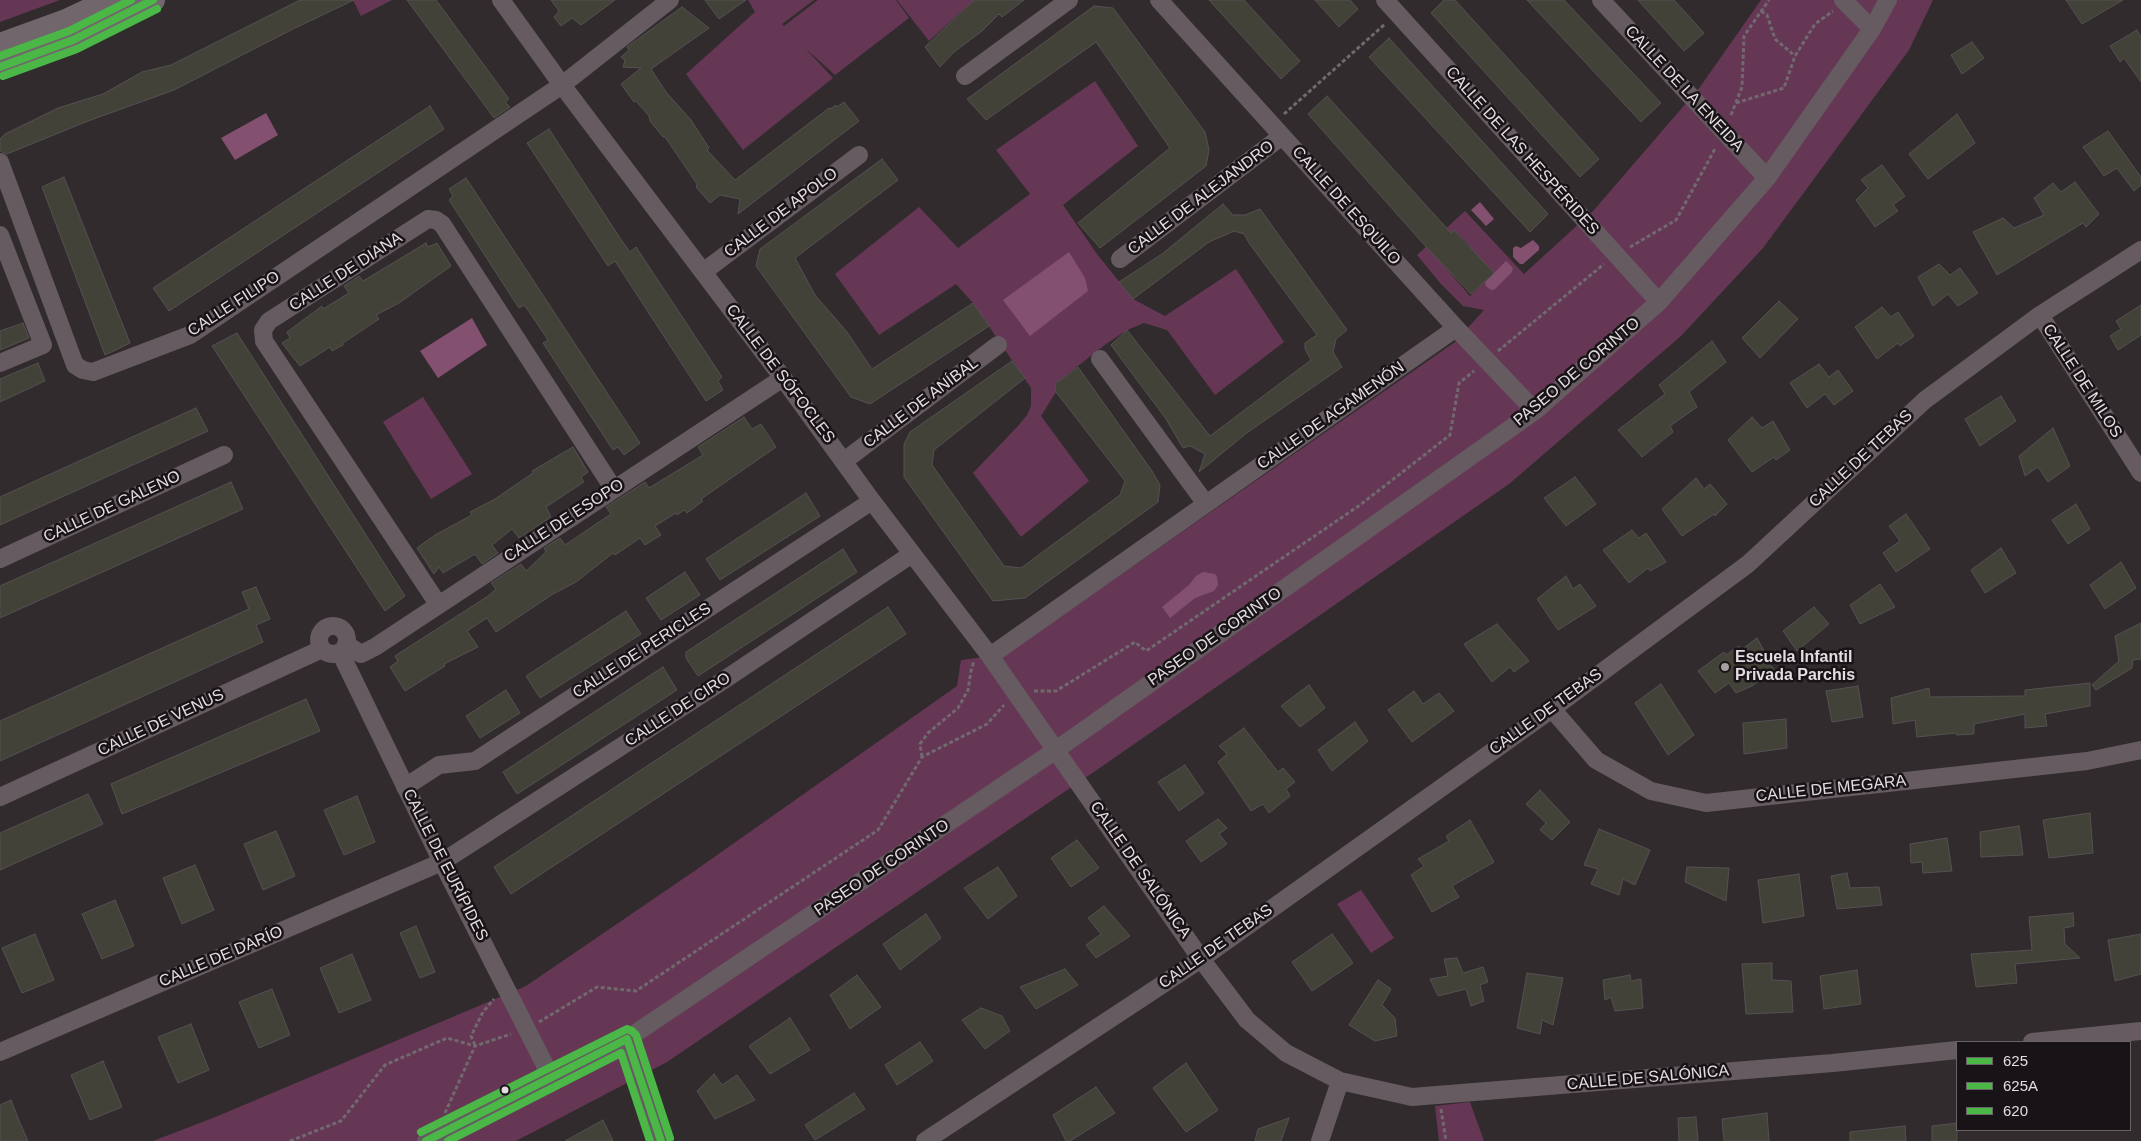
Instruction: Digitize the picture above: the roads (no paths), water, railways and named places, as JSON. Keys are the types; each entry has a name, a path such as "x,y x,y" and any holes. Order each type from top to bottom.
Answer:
{"main road":[{"path":"0,45 66,22 111,0"},
{"path":"0,67 73,40 154,0"}],"street":[{"name":"CALLE DE SÓFOCLES","path":"501,0 562,85 988,654 1056,750"},
{"name":"CALLE FILIPO","path":"0,162 75,365 83,370 93,372 190,334 562,85 670,0"},
{"path":"965,76 1069,0"},
{"name":"CALLE DE ESQUILO","path":"1159,0 1456,328 1535,412"},
{"name":"CALLE DE LAS HESPÉRIDES","path":"1385,0 1659,302"},
{"name":"CALLE DE LA ENEIDA","path":"1601,0 1767,178"},
{"name":"PASEO DE CORINTO","path":"426,1141 627,1039 1056,750 1535,412 1659,302 1767,178 1872,30 1888,0"},
{"path":"1844,1 1872,30"},
{"name":"CALLE DE ALEJANDRO","path":"1120,259 1277,130"},
{"name":"CALLE DE APOLO","path":"703,272 859,155"},
{"name":"CALLE DE DIANA","path":"438,604 264,342 263,330 269,321 428,219 436,220 442,224 613,488"},
{"path":"0,235 43,345 0,363"},
{"name":"CALLE DE TEBAS","path":"925,1141 1201,959 1552,709 1748,564 1925,400 2040,315 2141,250"},
{"name":"CALLE DE MILOS","path":"2040,315 2141,473"},
{"name":"CALLE DE AGAMENÓN","path":"988,654 1206,504 1456,328"},
{"name":"CALLE DE ANÍBAL","path":"844,461 998,345"},
{"path":"1100,359 1206,504"},
{"name":"CALLE DE ESOPO","path":"343,648 361,654 783,378"},
{"name":"CALLE DE GALENO","path":"0,559 224,455"},
{"name":"CALLE DE PERICLES","path":"405,787 439,765 475,760 872,501"},
{"name":"CALLE DE CIRO","path":"442,862 718,684 912,554"},
{"path":"334,626 344,632 347,638 343,648 330,654 322,649 319,643 322,631 334,626"},
{"name":"CALLE DE EURÍPIDES","path":"343,648 405,787 551,1077"},
{"name":"CALLE DE VENUS","path":"0,797 322,649"},
{"name":"CALLE DE MEGARA","path":"1552,709 1596,760 1651,791 1706,803 2087,761 2141,750"},
{"name":"CALLE DE SALÓNICA","path":"1056,750 1201,959 1247,1020 1286,1053 1340,1082 1412,1097 1833,1063 1956,1050"},
{"name":"CALLE DE DARÍO","path":"0,1052 442,862"},
{"path":"2042,1041 2141,1031"},
{"path":"627,1039 661,1141"},
{"path":"1320,1141 1340,1082"}],"place":[{"name":"Escuela Infantil Privada Parchis","path":"1725,667"}]}
